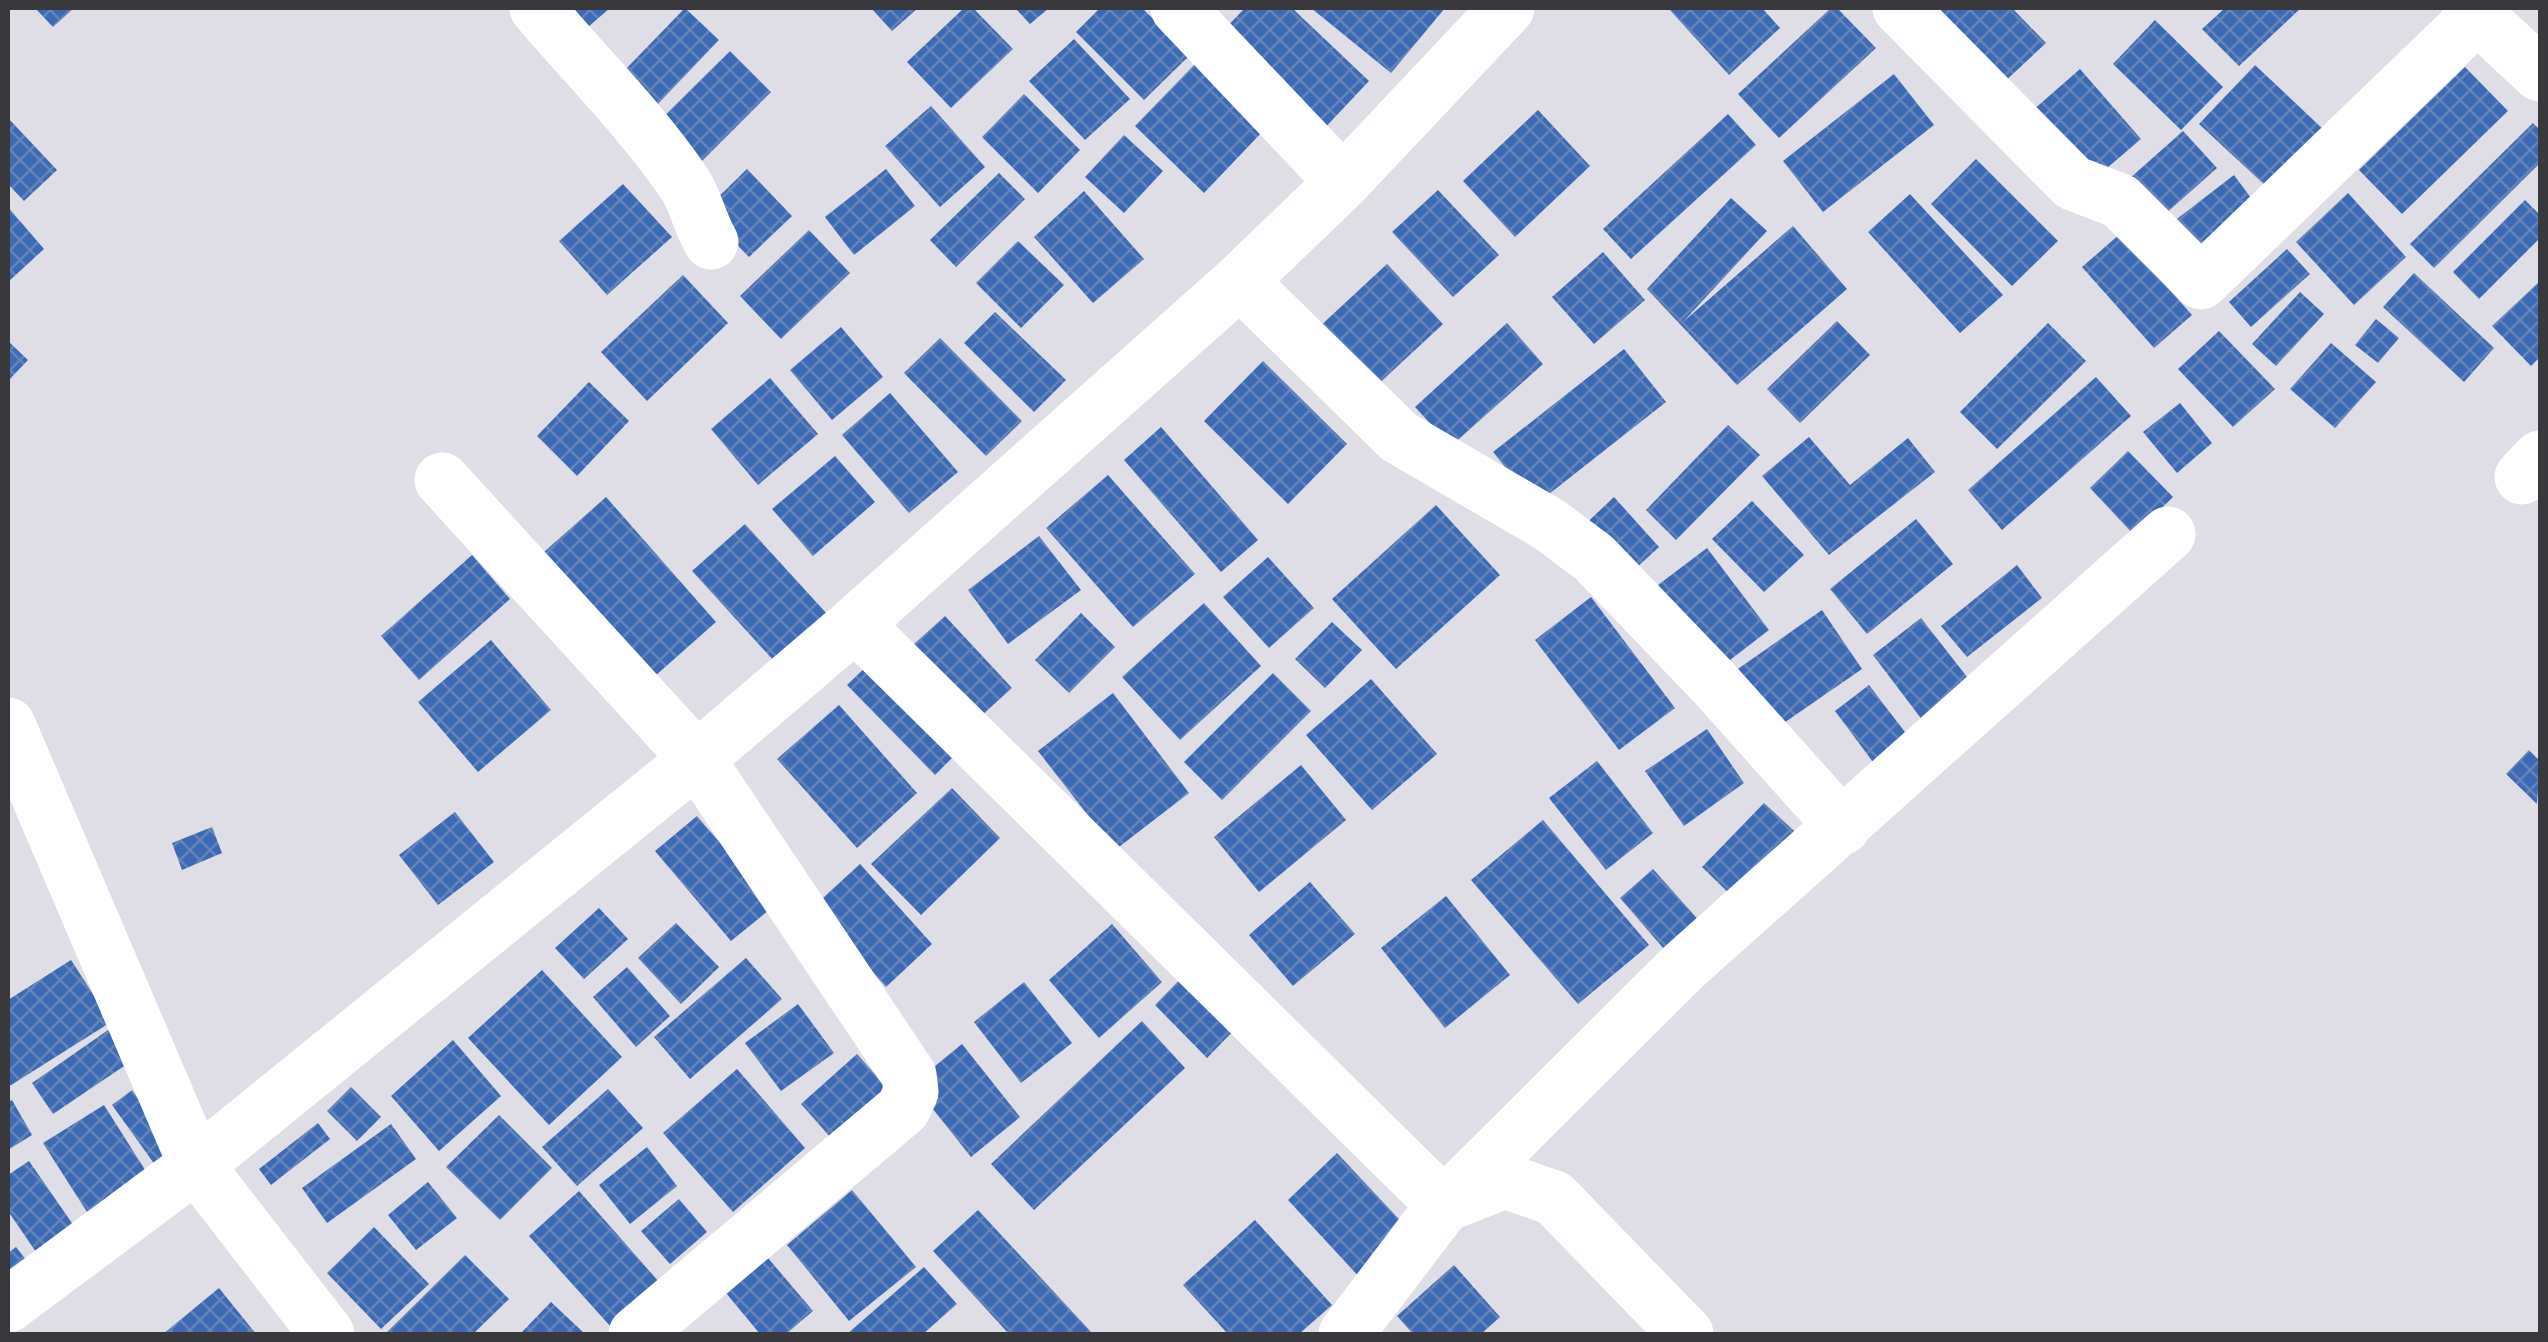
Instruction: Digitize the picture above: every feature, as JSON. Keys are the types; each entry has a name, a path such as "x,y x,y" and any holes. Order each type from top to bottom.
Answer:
{"street":[{"path":"536,8 689,190 695,216 711,242"},
{"path":"1178,8 1344,182"},
{"path":"8,1305 196,1165 697,759 855,624 1240,281 1344,182 1507,8"},
{"path":"1900,8 2073,182 2120,201 2201,282 2474,11 2540,74"},
{"path":"1240,281 1399,437 1550,525 1594,558 1843,828"},
{"path":"442,480 697,759 909,1075 911,1092 903,1109 636,1334"},
{"path":"1346,1334 1444,1205 1682,968 2168,534"},
{"path":"855,624 1444,1205"},
{"path":"8,725 196,1165 326,1334"},
{"path":"1444,1205 1504,1181 1554,1198 1686,1334"}],"building":[{"path":"35,8 74,8 53,27"},
{"path":"545,8 610,8 573,40"},
{"path":"685,8 719,40 655,107 620,75"},
{"path":"871,8 918,8 892,31"},
{"path":"964,8 973,8 1013,49 951,108 907,62"},
{"path":"1015,8 1049,8 1030,24"},
{"path":"1100,8 1142,8 1190,55 1144,100 1076,32"},
{"path":"1245,8 1292,8 1369,81 1320,133 1218,36"},
{"path":"1311,8 1445,8 1391,73"},
{"path":"1668,8 1762,8 1780,28 1729,75"},
{"path":"1831,8 1837,8 1876,48 1779,138 1738,94"},
{"path":"1926,8 2012,8 2046,43 2000,86"},
{"path":"2225,8 2301,8 2239,66 2202,29"},
{"path":"2155,20 2223,87 2181,130 2113,64"},
{"path":"1074,39 1130,99 1085,140 1029,81"},
{"path":"730,51 771,92 693,170 652,128"},
{"path":"1195,64 1264,130 1204,193 1135,126"},
{"path":"2255,65 2325,131 2269,189 2199,124"},
{"path":"2465,67 2508,111 2402,214 2359,170"},
{"path":"2080,69 2141,139 2093,180 2032,111"},
{"path":"1894,74 1934,125 1823,212 1783,161"},
{"path":"1024,94 1080,150 1038,193 982,137"},
{"path":"931,106 985,167 940,207 885,146"},
{"path":"1538,110 1590,166 1515,237 1463,181"},
{"path":"1728,114 1756,145 1631,259 1603,229"},
{"path":"8,118 57,170 24,201 8,184"},
{"path":"2533,123 2540,130 2540,163 2434,268 2410,244"},
{"path":"2183,131 2217,168 2154,224 2120,187"},
{"path":"1124,135 1163,171 1124,213 1085,177"},
{"path":"1976,159 2058,241 2012,286 1931,204"},
{"path":"747,169 792,216 749,257 704,211"},
{"path":"886,169 915,206 854,255 825,217"},
{"path":"999,173 1025,199 956,267 930,240"},
{"path":"2234,175 2265,217 2201,266 2169,225"},
{"path":"623,184 672,237 607,295 559,241"},
{"path":"1438,190 1499,255 1453,297 1392,232"},
{"path":"1084,191 1144,259 1093,303 1034,237"},
{"path":"2348,193 2406,257 2354,305 2296,242"},
{"path":"1910,194 2003,295 1960,333 1868,232"},
{"path":"1731,198 1767,231 1683,322 1793,226 1847,289 1737,385 1647,289"},
{"path":"2525,200 2540,215 2540,238 2479,299 2453,272"},
{"path":"8,207 44,249 8,282"},
{"path":"809,230 850,273 781,339 740,296"},
{"path":"2120,234 2192,315 2154,348 2082,267"},
{"path":"1018,241 1064,285 1021,328 976,283"},
{"path":"2287,249 2310,274 2251,327 2229,302"},
{"path":"1603,252 1645,300 1594,344 1552,297"},
{"path":"1387,264 1443,324 1373,389 1317,329"},
{"path":"2414,273 2494,348 2464,382 2383,307"},
{"path":"683,275 728,323 647,401 601,352"},
{"path":"2540,281 2540,357 2531,366 2492,326"},
{"path":"2300,292 2324,314 2276,366 2252,344"},
{"path":"995,312 1066,380 1034,412 964,343"},
{"path":"2376,319 2399,338 2378,363 2355,345"},
{"path":"1837,321 1870,355 1800,423 1767,389"},
{"path":"1507,323 1543,364 1451,446 1415,407"},
{"path":"2048,323 2086,361 1997,449 1960,412"},
{"path":"841,327 883,377 832,420 790,370"},
{"path":"2219,331 2275,389 2233,427 2178,369"},
{"path":"940,338 1022,421 986,456 904,373"},
{"path":"8,341 28,360 8,381"},
{"path":"2331,343 2376,382 2335,428 2290,389"},
{"path":"1624,349 1666,402 1535,505 1493,452"},
{"path":"1263,361 1347,444 1288,504 1204,421"},
{"path":"2096,377 2131,416 2002,530 1968,490"},
{"path":"770,378 818,434 758,485 711,429"},
{"path":"589,382 629,421 577,476 537,436"},
{"path":"890,393 958,472 909,513 842,435"},
{"path":"2180,403 2212,443 2177,473 2143,432"},
{"path":"1728,425 1760,455 1676,540 1646,510"},
{"path":"1161,427 1258,540 1221,572 1124,460"},
{"path":"1809,437 1850,485 1908,438 1935,472 1829,555 1762,476"},
{"path":"2128,451 2173,497 2134,535 2090,488"},
{"path":"835,456 875,502 813,556 772,509"},
{"path":"1108,475 1195,574 1133,627 1046,528"},
{"path":"606,497 716,622 646,684 535,560"},
{"path":"1614,497 1659,547 1622,581 1577,532"},
{"path":"1752,501 1804,555 1764,592 1712,539"},
{"path":"1436,505 1500,575 1396,669 1332,599"},
{"path":"1916,519 1953,564 1867,634 1830,589"},
{"path":"745,524 838,626 785,673 692,571"},
{"path":"1039,536 1081,590 1008,644 968,590"},
{"path":"1707,548 1769,630 1717,670 1654,588"},
{"path":"472,555 510,599 419,680 381,636"},
{"path":"1268,557 1314,608 1269,648 1223,597"},
{"path":"2017,565 2042,598 1967,657 1941,626"},
{"path":"1591,597 1675,708 1619,750 1535,640"},
{"path":"1204,603 1261,666 1180,740 1122,677"},
{"path":"1822,610 1862,669 1775,729 1735,671"},
{"path":"1081,613 1115,647 1069,693 1035,660"},
{"path":"945,616 1012,688 970,726 903,654"},
{"path":"1921,618 1978,691 1929,729 1873,655"},
{"path":"1332,622 1362,650 1325,688 1295,659"},
{"path":"491,640 551,710 478,772 418,702"},
{"path":"873,660 961,749 935,775 847,685"},
{"path":"1273,673 1311,711 1222,800 1184,762"},
{"path":"1371,679 1437,754 1372,810 1306,735"},
{"path":"1869,685 1911,740 1876,766 1835,711"},
{"path":"1113,693 1189,793 1115,850 1038,751"},
{"path":"839,705 917,793 857,848 777,759"},
{"path":"1707,729 1744,783 1684,826 1645,771"},
{"path":"2529,750 2540,761 2537,804 2506,774"},
{"path":"1597,761 1653,833 1606,870 1549,798"},
{"path":"1301,765 1346,820 1259,892 1214,837"},
{"path":"952,788 1000,838 921,915 871,864"},
{"path":"1764,803 1805,841 1743,907 1702,867"},
{"path":"455,812 494,862 438,905 399,855"},
{"path":"697,816 774,906 731,941 655,851"},
{"path":"1543,820 1649,945 1578,1004 1471,880"},
{"path":"212,827 222,853 182,870 172,843"},
{"path":"860,864 932,944 886,987 813,907"},
{"path":"1653,869 1704,926 1670,956 1620,898"},
{"path":"1310,882 1355,934 1293,986 1249,935"},
{"path":"1446,896 1510,975 1445,1028 1381,948"},
{"path":"599,908 628,939 584,979 555,948"},
{"path":"676,923 719,967 681,1004 638,958"},
{"path":"1112,924 1162,982 1099,1038 1049,980"},
{"path":"746,958 782,999 690,1079 654,1037"},
{"path":"71,960 111,1022 8,1087 8,1000"},
{"path":"627,967 670,1016 636,1047 593,997"},
{"path":"1190,969 1243,1021 1207,1058 1155,1005"},
{"path":"542,970 622,1057 549,1125 468,1038"},
{"path":"1024,982 1072,1043 1021,1083 974,1022"},
{"path":"798,1004 834,1053 781,1091 745,1043"},
{"path":"1142,1021 1185,1068 1034,1210 991,1164"},
{"path":"111,1028 133,1060 53,1114 32,1083"},
{"path":"453,1040 501,1096 439,1151 391,1096"},
{"path":"962,1044 1020,1117 971,1157 913,1084"},
{"path":"857,1054 887,1088 831,1138 801,1104"},
{"path":"737,1069 805,1148 733,1212 663,1133"},
{"path":"351,1087 381,1117 357,1141 327,1111"},
{"path":"608,1089 643,1128 577,1186 542,1147"},
{"path":"132,1090 178,1154 158,1169 112,1105"},
{"path":"12,1100 32,1135 8,1150 8,1102"},
{"path":"104,1105 147,1173 87,1212 43,1143"},
{"path":"499,1115 552,1168 500,1220 446,1167"},
{"path":"318,1123 330,1139 271,1185 259,1169"},
{"path":"391,1124 416,1159 327,1223 302,1188"},
{"path":"647,1147 677,1186 630,1224 599,1185"},
{"path":"1337,1153 1412,1233 1362,1280 1288,1200"},
{"path":"29,1161 74,1226 36,1252 8,1211 8,1175"},
{"path":"428,1182 457,1218 416,1250 388,1215"},
{"path":"852,1190 916,1267 849,1321 787,1245"},
{"path":"579,1191 660,1283 611,1327 529,1236"},
{"path":"679,1199 707,1232 670,1264 641,1231"},
{"path":"978,1210 1093,1334 1009,1334 933,1251"},
{"path":"1255,1220 1332,1305 1299,1334 1228,1334 1183,1285"},
{"path":"374,1227 429,1284 381,1329 327,1273"},
{"path":"16,1247 31,1266 8,1285 8,1253"},
{"path":"465,1255 509,1299 473,1334 385,1334"},
{"path":"768,1258 813,1311 786,1334 760,1334 726,1293"},
{"path":"1454,1265 1500,1317 1481,1334 1413,1334 1397,1316"},
{"path":"924,1267 957,1304 923,1334 847,1334"},
{"path":"219,1288 256,1334 163,1334"},
{"path":"551,1302 585,1334 520,1334"}]}
